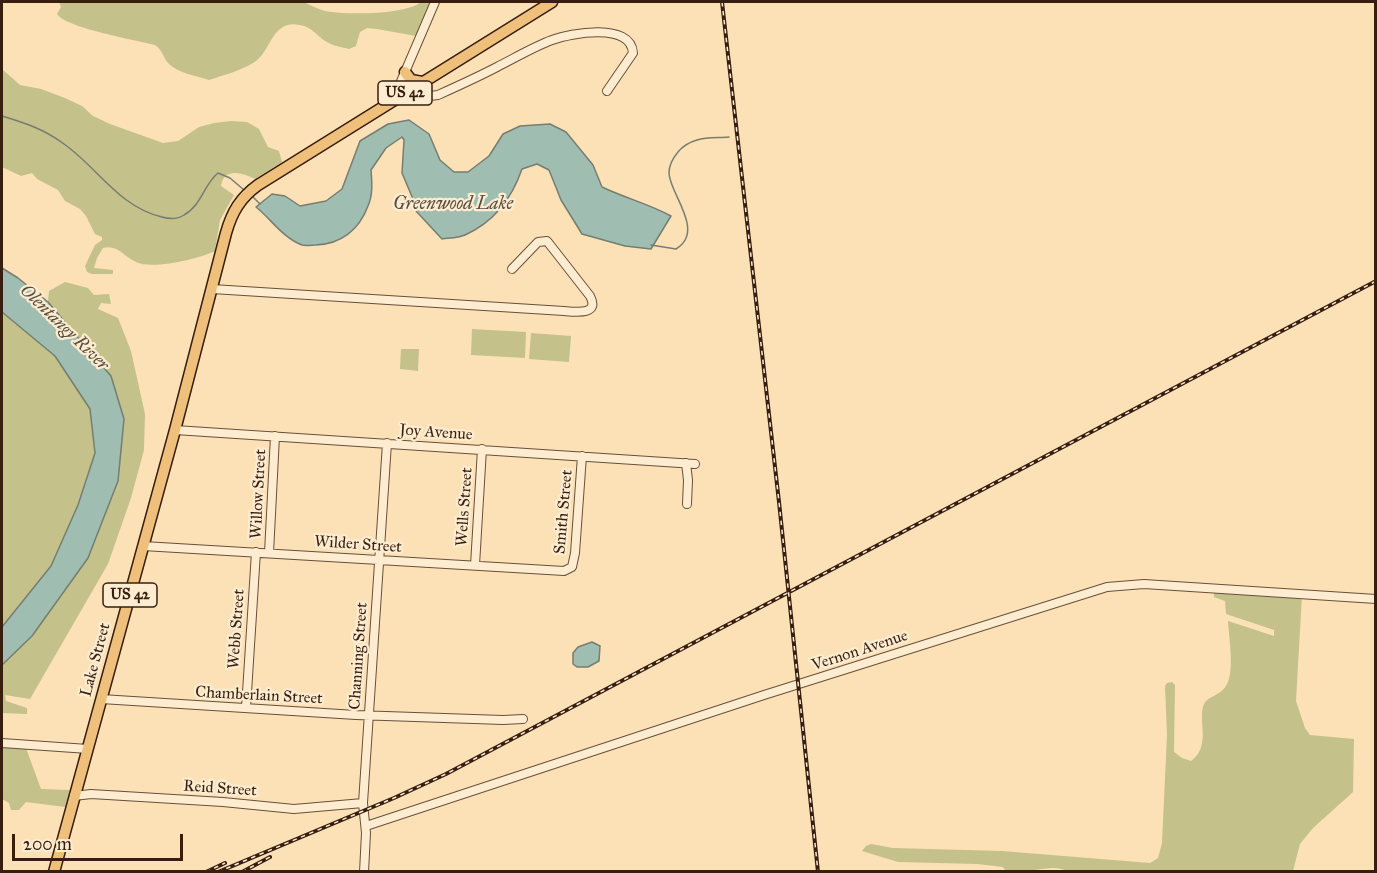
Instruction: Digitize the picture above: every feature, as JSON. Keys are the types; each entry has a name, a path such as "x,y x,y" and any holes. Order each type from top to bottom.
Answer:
{"main road":[{"name":"US 42","path":"212,289 230,218 239,202 258,185 552,2"},
{"path":"405,72 417,85"},
{"name":"Lake Street","path":"54,872 212,289"}],"street":[{"path":"393,100 435,2"},
{"path":"417,85 422,97 438,95 553,40 582,34 612,33 626,39 633,53 607,91"},
{"path":"212,289 564,311 592,309 590,296 547,241 538,242 512,269"},
{"name":"Joy Avenue","path":"175,430 695,464"},
{"name":"Willow Street","path":"269,553 275,436"},
{"name":"Channing Street","path":"364,872 366,826 363,803 387,443"},
{"name":"Wells Street","path":"474,566 482,449"},
{"name":"Smith Street","path":"570,569 575,553 582,456"},
{"path":"686,463 687,504"},
{"name":"Wilder Street","path":"143,546 564,571 570,569"},
{"name":"Webb Street","path":"246,708 256,552"},
{"name":"Vernon Avenue","path":"366,826 764,694 1107,587 1144,584 1376,599"},
{"name":"Chamberlain Street","path":"101,699 369,715 523,719"},
{"path":"2,743 88,749"},
{"name":"Reid Street","path":"74,796 91,794 294,809 363,803"}],"shaded area":[{"path":"59,2 304,2 325,11 360,13 389,12 421,2 431,2 416,36 367,28 360,32 356,46 349,49 323,40 304,26 290,24 277,31 264,52 253,63 209,80 173,67 155,45 87,29 63,19 57,14 61,7"},
{"path":"2,69 20,85 41,89 65,98 110,124 163,143 178,141 199,127 214,123 247,122 259,129 268,147 279,151 282,162 255,179 234,173 226,176 221,186 234,195 220,220 215,251 187,260 153,265 136,262 108,247 103,248 94,268 113,270 113,274 92,274 87,272 85,266 95,245 102,240 102,237 95,234 86,216 80,209 65,201 58,190 37,179 32,173 21,176 2,167"},
{"path":"65,282 88,288 94,295 109,294 111,304 101,303 98,309 118,318 131,351 145,414 144,450 131,498 108,564 30,699 5,695 6,701 27,708 27,714 2,713 2,665 32,636 118,481 61,319 48,302 49,291"},
{"path":"2,312 55,356 90,409 95,453 78,505 51,566 2,627"},
{"path":"472,329 526,332 525,358 471,355"},
{"path":"531,333 571,336 569,362 529,359"},
{"path":"401,349 419,349 418,371 400,369"},
{"path":"1214,591 1302,595 1296,701 1305,728 1310,735 1354,739 1353,792 1313,828 1300,844 1293,871 1297,871 1070,872 1053,868 1006,872 1003,867 977,864 898,862 862,851 871,844 893,848 1002,851 1150,863 1158,858 1162,843 1167,735 1165,686 1172,682 1175,685 1174,752 1191,761 1201,748 1204,704 1224,689 1229,680 1231,655 1228,621 1274,636 1274,630 1226,614 1225,601 1214,597"},
{"path":"2,745 27,746 41,789 70,790 65,807 26,802 19,810 11,810 9,803 2,799"}],"water":[{"name":"Greenwood Lake","path":"409,120 429,134 440,160 454,172 468,172 489,156 503,134 520,126 550,124 566,132 593,165 602,187 671,216 651,249 625,246 582,234 561,200 549,170 537,164 522,169 513,190 501,208 485,223 465,235 442,239 416,211 402,173 404,140 402,137 386,148 371,170 370,202 360,222 341,239 325,244 302,245 283,233 256,207 272,194 285,196 300,206 326,201 342,189 360,141 388,124"},
{"name":"Olentangy River","path":"2,268 48,302 111,376 124,419 118,481 88,558 32,636 2,665 2,627 51,566 78,505 95,453 90,409 55,356 2,312"},
{"path":"592,642 600,646 599,661 588,667 577,667 573,664 573,653 578,647"}],"waterway":[{"path":"2,116 34,127 57,139 133,205 162,217 176,218 190,211 218,173 230,178 244,190"},
{"path":"651,245 676,249 684,241 688,232 684,212 669,173 676,154 697,140 729,137"},
{"path":"252,196 260,204"}],"railway":[{"path":"722,2 779,502 818,872"},
{"path":"218,872 446,774 1376,281"},
{"path":"242,872 270,857"},
{"path":"206,872 225,863"}]}
